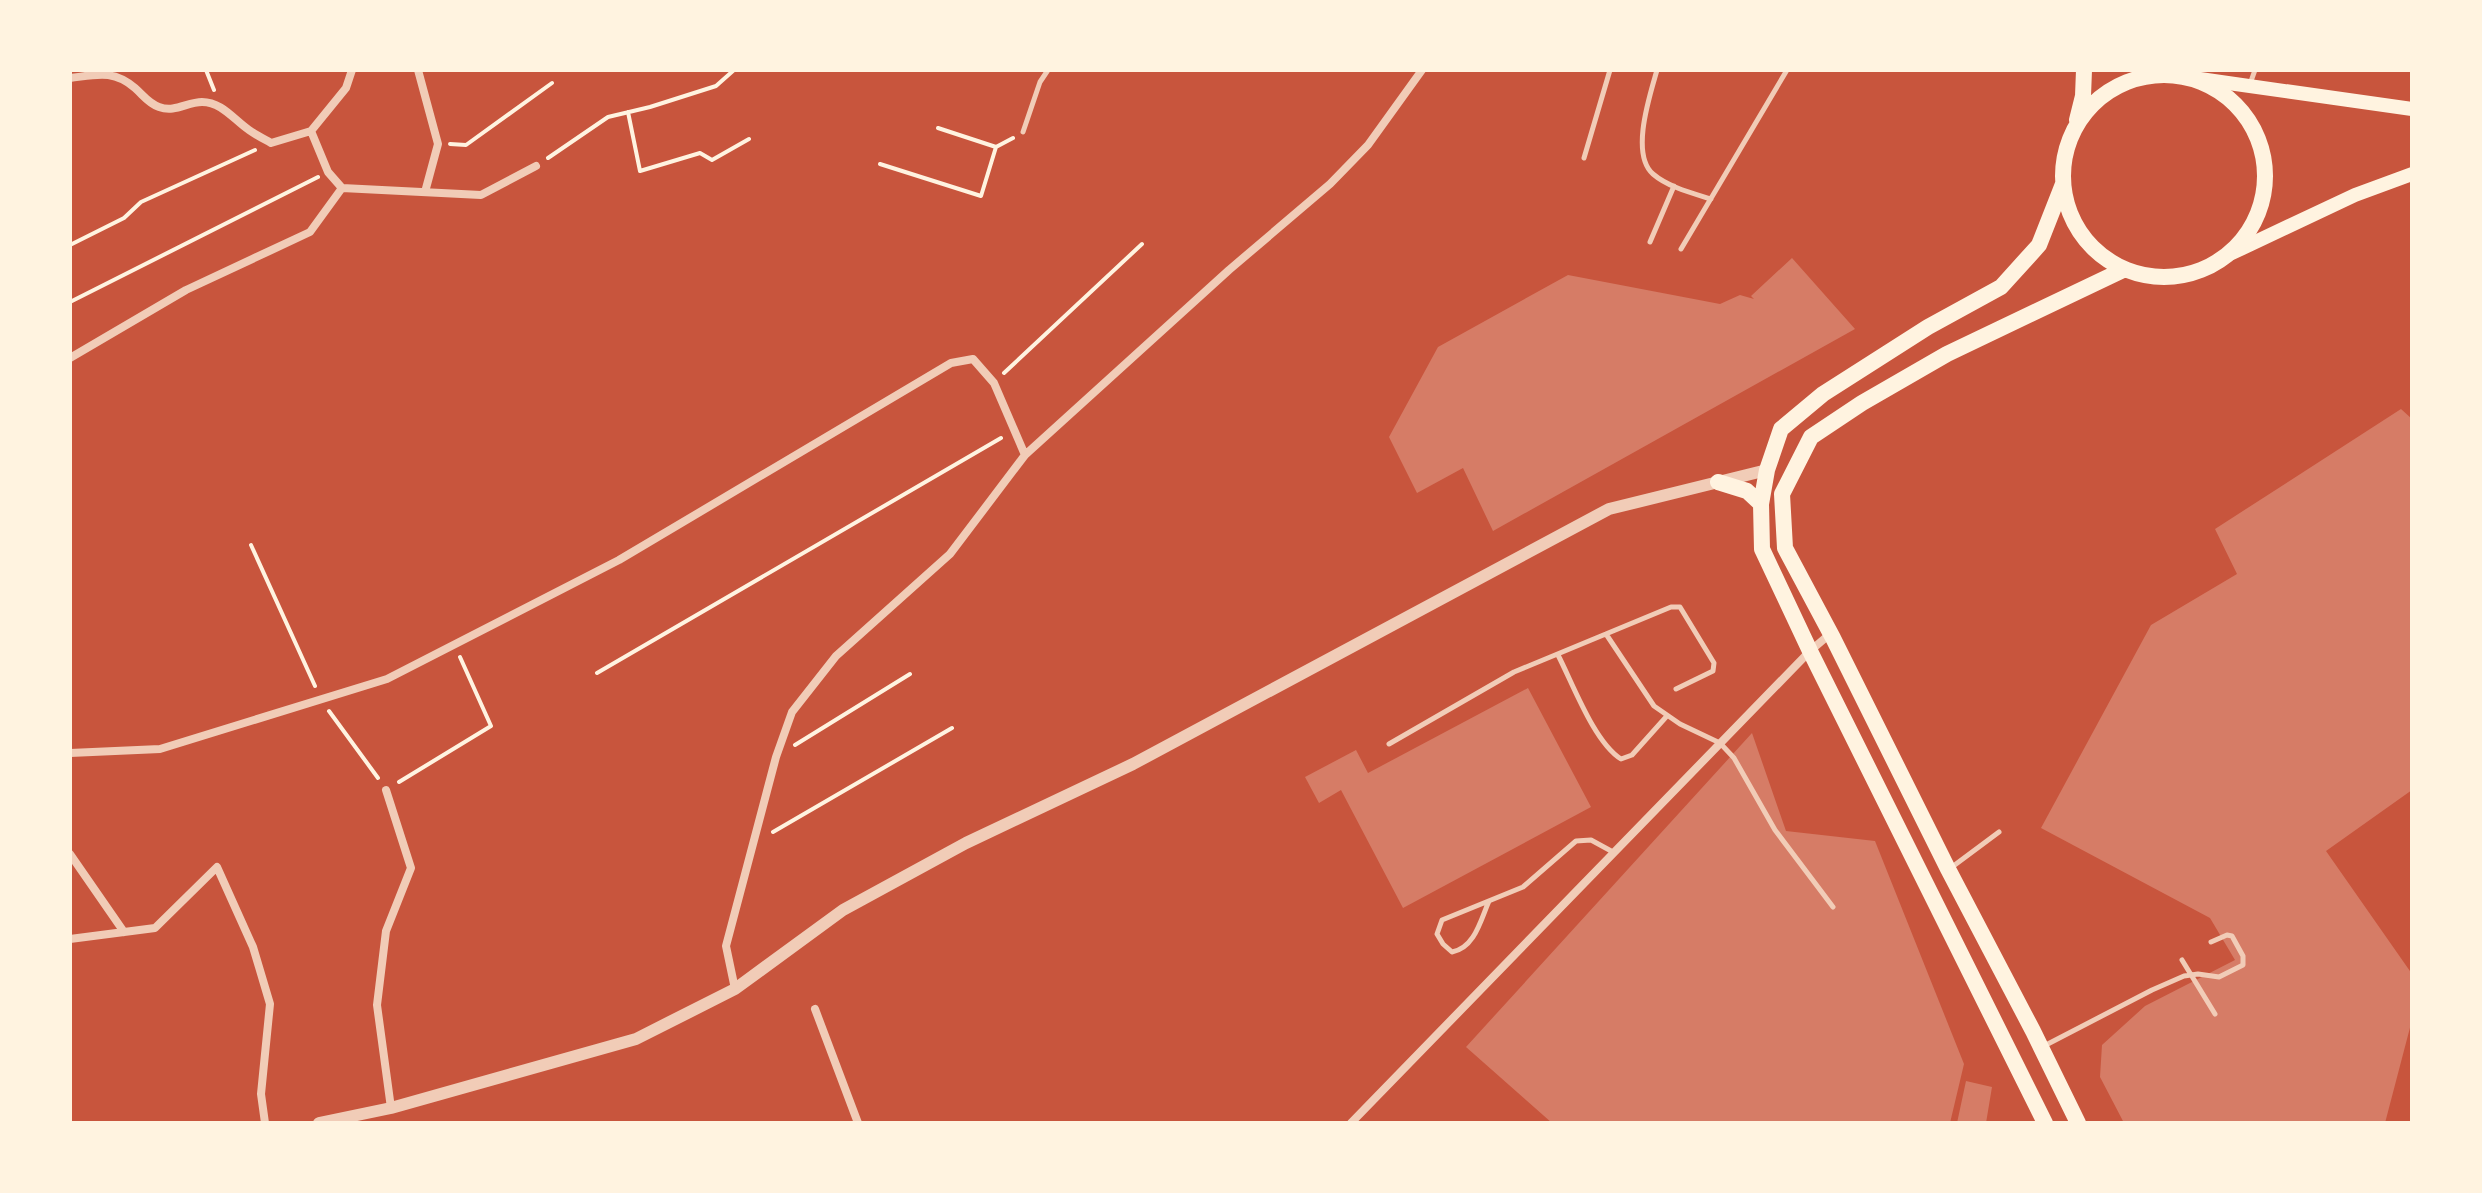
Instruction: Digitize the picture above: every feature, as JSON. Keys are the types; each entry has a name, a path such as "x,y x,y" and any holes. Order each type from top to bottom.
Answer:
{"main road":[{"path":"2084,70 2083,96 2064,157 2063,184 2068,211 2081,235 2100,255 2123,270 2149,277 2185,276 2208,269 2232,253 2355,195 2412,174"},
{"path":"2074,130 2090,107 2112,89 2159,72 2412,109"},
{"path":"2193,78 2221,91 2243,112 2259,139 2265,169 2263,200 2251,228 2232,253"},
{"path":"2045,1123 1762,549 1761,504 1767,470 1781,429 1823,394 1928,327 2001,287 2039,245 2063,184"},
{"path":"2078,1123 1785,548 1782,494 1811,437 1862,403 1947,354 2123,270"},
{"path":"1718,482 1747,491 1761,504"}],"street":[{"path":"70,78 107,74 117,77 150,104 165,109 179,109 201,102 221,107 271,143 311,131 346,88 352,70"},
{"path":"418,70 438,144 425,192"},
{"path":"735,989 726,946 776,757 792,712 836,656 950,554 1025,455 1229,270 1330,184 1368,145 1422,70"},
{"path":"311,131 328,172 342,188 481,195 536,166"},
{"path":"70,358 186,290 310,232 342,188"},
{"path":"70,753 160,749 387,679 619,560 951,363 973,359 994,383 1025,455"},
{"path":"319,1123 391,1108 636,1039 735,989 857,903 966,843 1133,764 1609,509 1767,470"},
{"path":"1355,1122 1720,743 1830,634"},
{"path":"386,790 411,868 386,931 377,1005 391,1108"},
{"path":"70,854 124,932"},
{"path":"70,939 155,928 217,867 253,947 270,1004 261,1094 265,1123"},
{"path":"815,1009 858,1123"}],"lane":[{"path":"1023,132 1040,82 1048,70"},
{"path":"1584,158 1610,70"},
{"path":"1657,70 1644,122 1644,151 1651,173 1674,186 1711,199"},
{"path":"1681,249 1787,70"},
{"path":"2250,85 2255,70"},
{"path":"1650,242 1674,186"},
{"path":"1389,744 1514,672 1671,607 1680,607 1714,663 1713,671 1676,689"},
{"path":"1606,634 1654,706 1666,717 1720,743 1734,758 1775,830 1833,907"},
{"path":"1558,655 1601,740 1621,759 1632,755 1666,717"},
{"path":"1948,869 1999,832"},
{"path":"1489,901 1474,937 1461,950 1452,952 1437,934 1442,920 1523,887 1576,841 1591,840 1614,853"},
{"path":"2042,1048 2152,990 2191,975 2219,977 2243,965 2243,956 2232,936 2211,942"},
{"path":"2182,960 2215,1014"}],"path":[{"path":"536,166 608,117 716,86 734,70"},
{"path":"438,144 466,145 552,83"},
{"path":"628,112 640,171 700,153 712,160 749,139"},
{"path":"938,128 996,147"},
{"path":"880,164 981,196 996,147 1023,132"},
{"path":"70,245 124,218 141,202 271,143"},
{"path":"70,302 328,172"},
{"path":"994,383 1142,244"},
{"path":"597,673 1014,431"},
{"path":"251,545 321,699 386,790 491,726 454,644"},
{"path":"776,757 910,674"},
{"path":"753,843 952,728"}],"building":[{"path":"1792,258 1855,329 1493,531 1463,468 1417,493 1389,437 1438,347 1568,275 1720,304 1740,295 1754,299 1751,296"},
{"path":"2401,409 2412,419 2412,790 2326,851 2412,974 2412,1020 2385,1123 2124,1123 2100,1077 2102,1045 2145,1006 2235,960 2210,918 2041,828 2151,625 2237,574 2215,529"},
{"path":"1528,688 1591,807 1403,908 1341,790 1319,803 1305,777 1356,750 1368,773"},
{"path":"1752,733 1786,831 1875,841 1964,1064 1950,1123 1552,1123 1466,1047"},
{"path":"1966,1081 1992,1087 1986,1123 1957,1123"}]}
